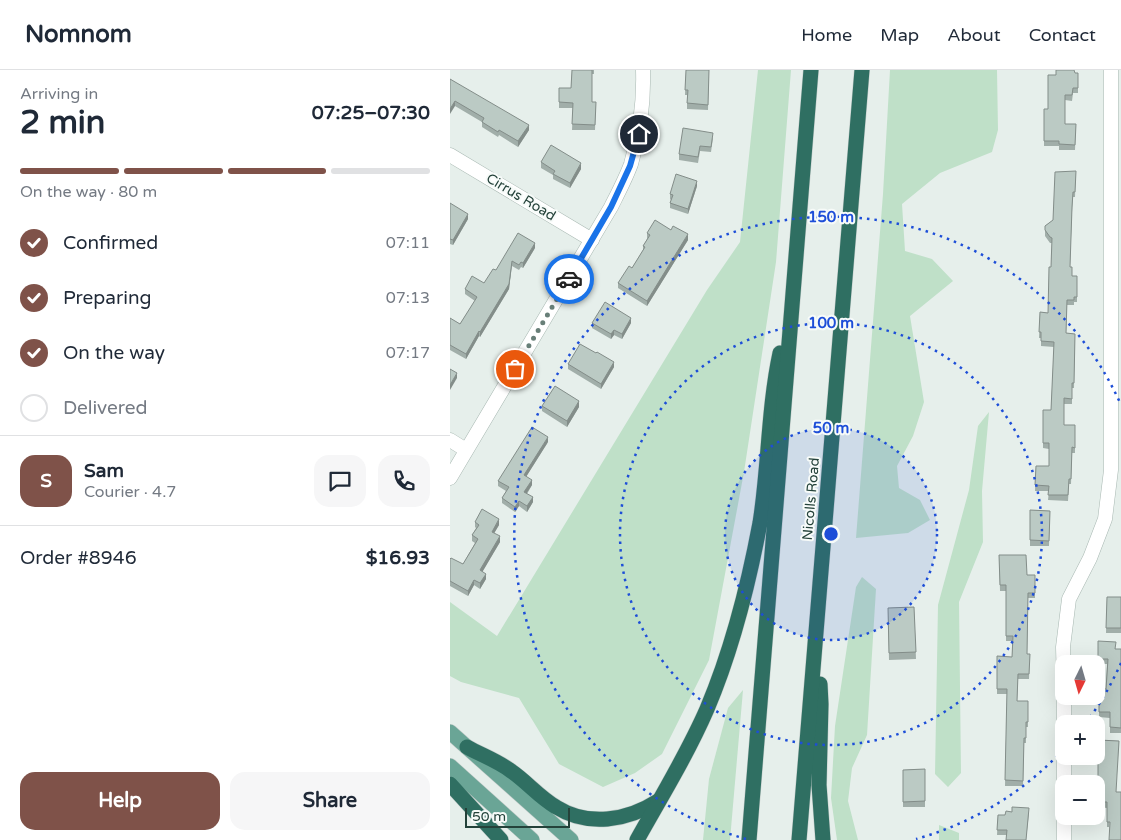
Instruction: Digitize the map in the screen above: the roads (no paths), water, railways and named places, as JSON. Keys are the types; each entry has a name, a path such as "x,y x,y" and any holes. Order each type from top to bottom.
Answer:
{"highway":[{"path":"750,840 811,70"},
{"name":"Nicolls Road","path":"799,840 862,70"},
{"path":"637,840 706,710 735,632 753,560 760,521 775,377 793,298"},
{"path":"816,630 821,704 819,785 823,840"},
{"path":"467,747 511,771 555,807 579,817 593,820 622,818 647,808 659,800"},
{"path":"450,784 501,840"}],"main road":[{"path":"450,732 572,840"},
{"path":"450,766 532,840"}],"street":[{"path":"450,478 611,207 630,166 639,134 644,90 643,70"},
{"path":"1063,655 1069,599 1090,558 1104,519 1111,470 1111,70"},
{"name":"Cirrus Road","path":"450,154 592,240"},
{"path":"450,440 466,450"},
{"path":"1064,825 1064,840"}]}
